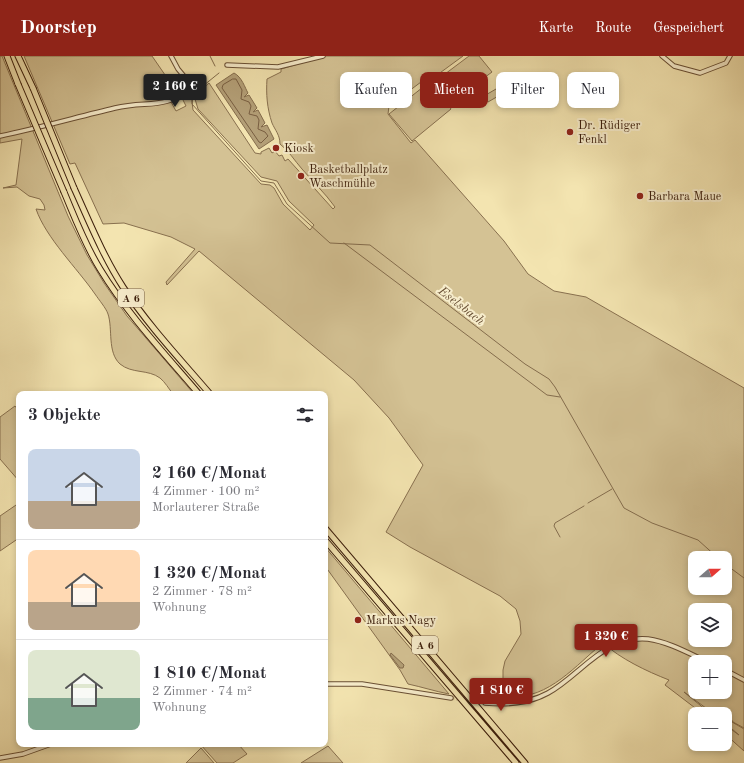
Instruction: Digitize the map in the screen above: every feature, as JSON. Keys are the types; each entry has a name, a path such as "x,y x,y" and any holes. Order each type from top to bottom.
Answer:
{"highway":[{"name":"A 6","path":"7,56 84,239 106,278 132,315 196,391"},
{"name":"A 6","path":"18,56 74,188 107,259 123,287 145,317 207,391"},
{"name":"A 6","path":"328,532 526,763"},
{"name":"A 6","path":"328,544 516,763"}],"street":[{"path":"0,136 48,126 117,107 167,102 178,98 193,87 178,69 171,56"},
{"path":"227,66 278,67 323,56"},
{"path":"662,56 674,66 700,73 726,63 730,57"},
{"path":"485,703 516,704 539,697 556,689 604,650 630,640 656,641 693,655"},
{"path":"732,674 744,680"},
{"path":"328,684 362,684 451,698"},
{"path":"0,758 23,754 43,747"}],"shaded area":[{"path":"0,56 2,56 68,216 87,255 127,316 191,391 171,391 164,381 155,375 125,367 116,359 113,353 107,312 88,284 62,253 47,231 36,209 45,210 44,205 40,199 29,196 17,187 3,188 16,185 22,139 0,143"},
{"path":"24,56 152,56 172,85 165,91 176,111 186,106 183,100 191,93 193,110 261,184 270,185 274,188 283,204 310,230 314,225 289,201 277,181 261,177 198,109 195,99 198,93 209,83 255,153 261,154 261,152 269,148 272,153 275,151 279,156 282,155 285,161 288,159 333,209 335,207 327,197 280,144 269,112 267,79 281,72 281,69 326,56 463,56 441,72 420,72 420,83 412,89 412,72 340,72 340,108 389,108 388,114 411,143 415,140 504,241 528,274 554,291 586,297 744,388 744,728 732,720 732,707 704,707 694,699 732,699 732,655 688,655 688,695 684,692 688,695 688,699 693,699 702,707 694,707 665,685 669,680 634,664 603,643 550,687 525,696 511,696 503,683 503,670 505,661 521,634 520,621 516,609 500,596 410,547 386,532 423,465 389,418 354,380 199,251 167,285 166,282 195,249 171,237 124,223 103,224 75,163 70,164"},
{"path":"469,56 479,56 492,72 488,75 488,72 448,72"},
{"path":"420,89 420,108 451,109 412,141 389,114 397,108 412,108 412,96"},
{"path":"496,89 496,97 488,102 488,94"},
{"path":"15,406 16,407 16,478 0,459 0,417"},
{"path":"16,505 16,540 0,551 0,516"},
{"path":"328,551 449,694 408,684 400,670 328,570"},
{"path":"732,722 744,729 744,751 732,740 732,730 739,735 732,729"},
{"path":"328,746 343,763 301,763"},
{"path":"203,747 241,747 247,754 233,763 217,763"},
{"path":"201,748 214,763 186,763"}],"water":[{"path":"234,73 241,80 248,93 244,97 249,95 257,108 253,112 258,110 265,123 261,127 267,125 274,139 259,149 216,85"},
{"path":"391,653 404,665 403,668 400,668 390,655"}],"waterway":[{"name":"Eselsbach","path":"210,56 215,66"},
{"name":"Eselsbach","path":"219,73 193,94 192,104 261,181 274,183 287,204 330,243 370,245 525,364 549,379 624,508 652,523 698,540 710,551"},
{"name":"Eselsbach","path":"344,243 547,395 560,397"},
{"path":"588,503 612,489"},
{"path":"560,537 554,526 555,523 584,506"},
{"name":"Eselsbach","path":"732,569 744,578"}],"tunnel":[{"path":"451,698 485,703"}],"place":[{"name":"Dr. Rüdiger Fenkl","path":"570,132"},
{"name":"Kiosk","path":"276,148"},
{"name":"Basketballplatz Waschmühle","path":"301,176"},
{"name":"Barbara Maue","path":"640,196"},
{"name":"Markus Nagy","path":"358,620"}]}
